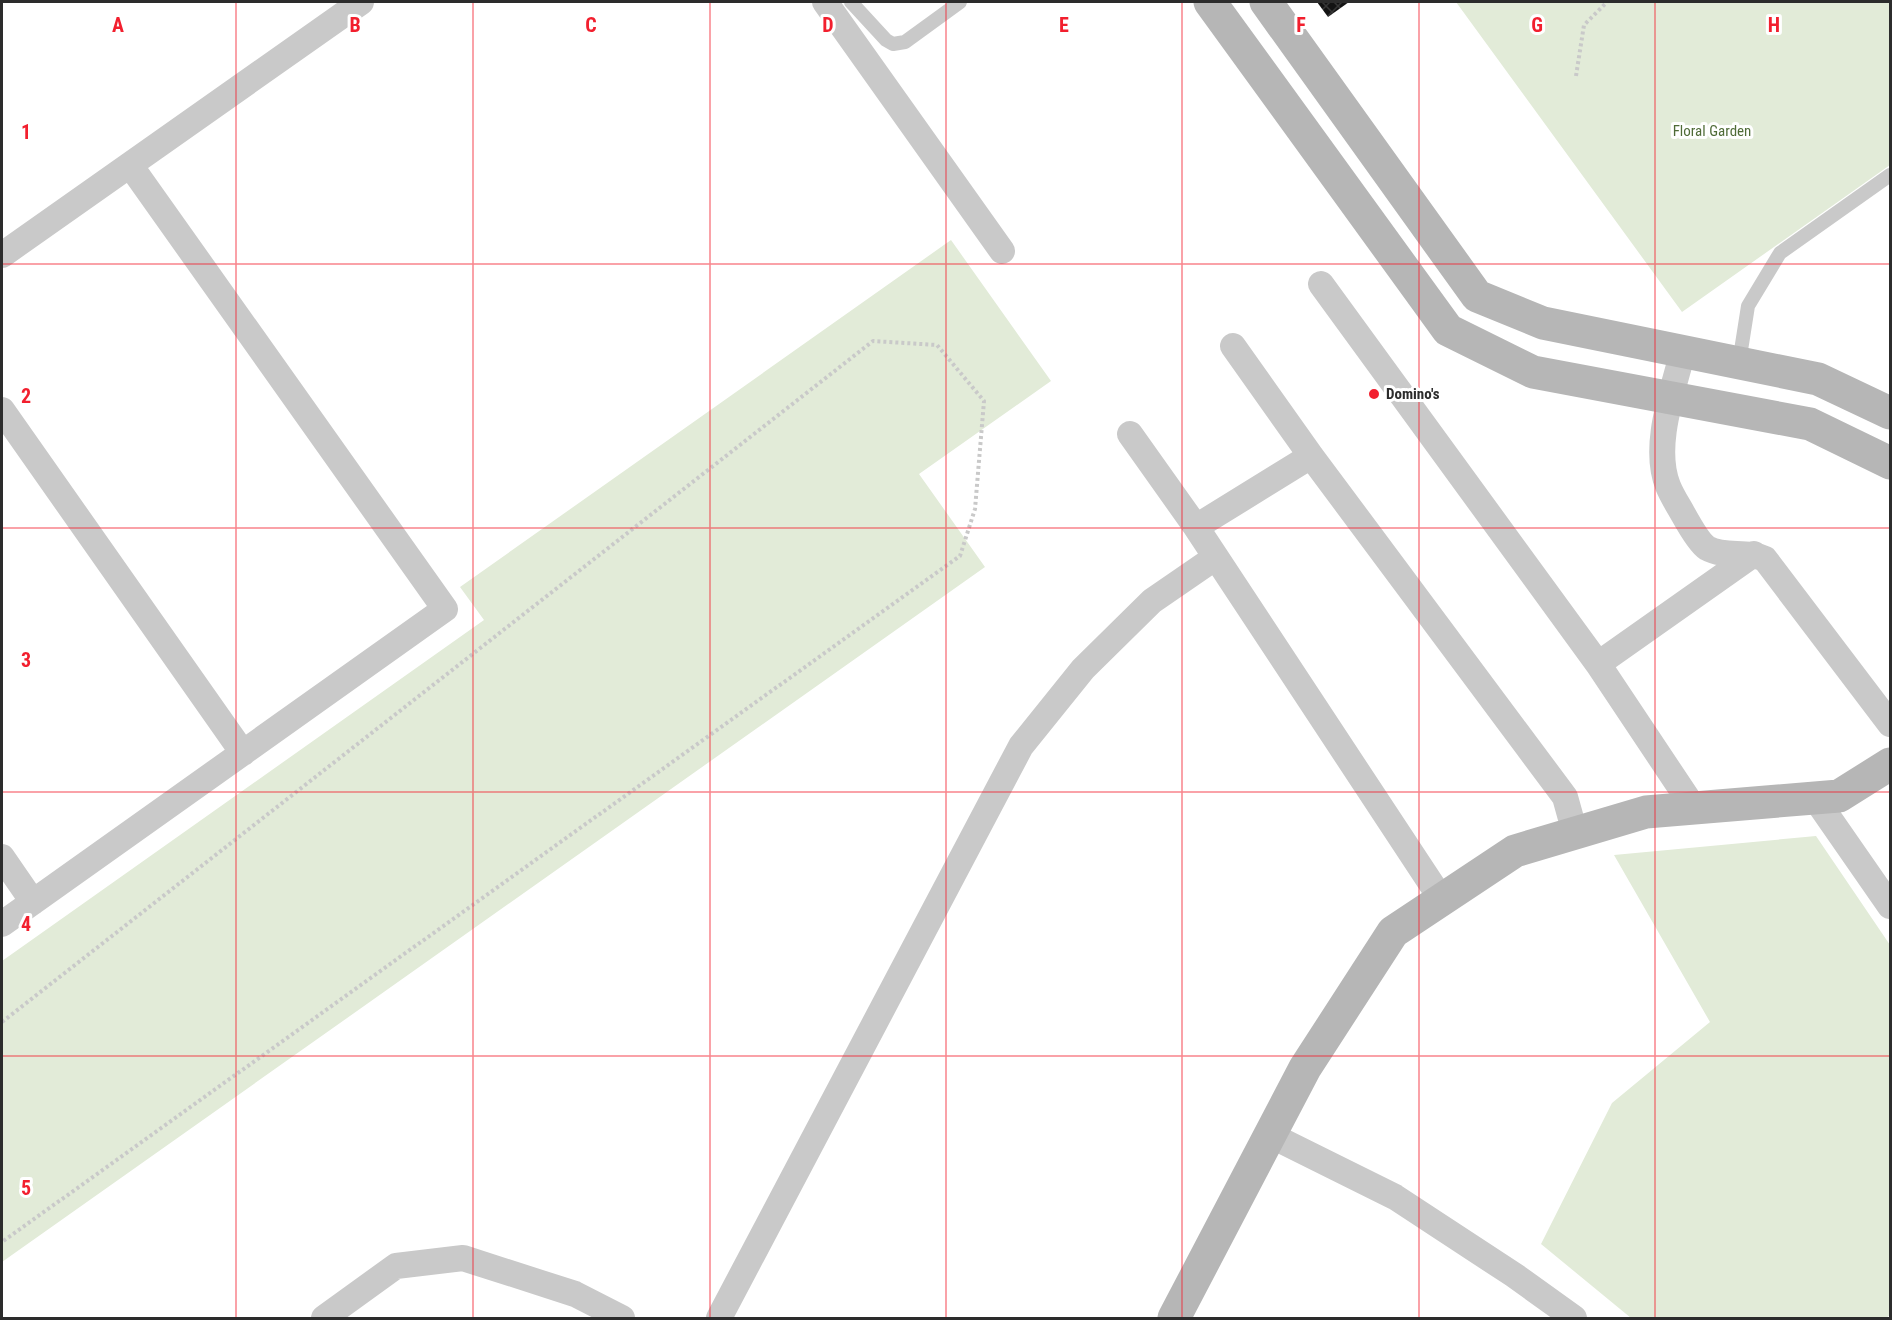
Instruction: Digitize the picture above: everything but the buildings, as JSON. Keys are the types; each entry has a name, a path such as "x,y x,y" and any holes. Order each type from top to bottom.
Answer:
{"street":[{"path":"2,255 362,2"},
{"path":"825,2 1002,251"},
{"path":"1210,2 1448,330 1533,372 1810,424 1890,463"},
{"path":"1266,2 1477,296 1543,323 1818,379 1890,413"},
{"path":"2,924 445,609 130,165"},
{"path":"1321,284 1598,664 1694,808"},
{"path":"1233,346 1311,456 1565,797 1575,833"},
{"path":"1683,351 1661,445 1668,486 1689,524 1706,547 1726,553 1754,554 1765,559 1890,724"},
{"path":"2,410 243,753"},
{"path":"1130,434 1196,527 1442,900"},
{"path":"1196,527 1311,456"},
{"path":"1598,664 1754,554"},
{"path":"719,1318 1021,746 1083,669 1152,601 1216,557"},
{"path":"1174,1318 1305,1068 1393,932 1515,851 1646,812 1839,796 1890,764"},
{"path":"1815,798 1890,906"},
{"path":"2,857 33,902"},
{"path":"1270,1135 1395,1197 1514,1275 1574,1318"},
{"path":"324,1318 396,1266 463,1258 575,1294 622,1318"}],"lane":[{"path":"851,2 886,40 893,44 905,42 960,2"},
{"path":"1739,363 1748,306 1780,252 1890,175"}],"path":[{"path":"1576,76 1584,26 1607,2"},
{"path":"2,1022 873,341 937,345 984,401 975,509 960,556 2,1242"}],"green space":[{"name":"Floral Garden","path":"1456,2 1890,2 1890,165 1682,312"},
{"path":"951,240 1051,381 919,474 985,567 2,1262 2,961 484,620 460,587"},
{"path":"1816,836 1890,945 1890,1315 1886,1318 1631,1318 1541,1244 1612,1103 1710,1022 1614,855"}],"place":[{"name":"Domino's","path":"1374,394"}]}
